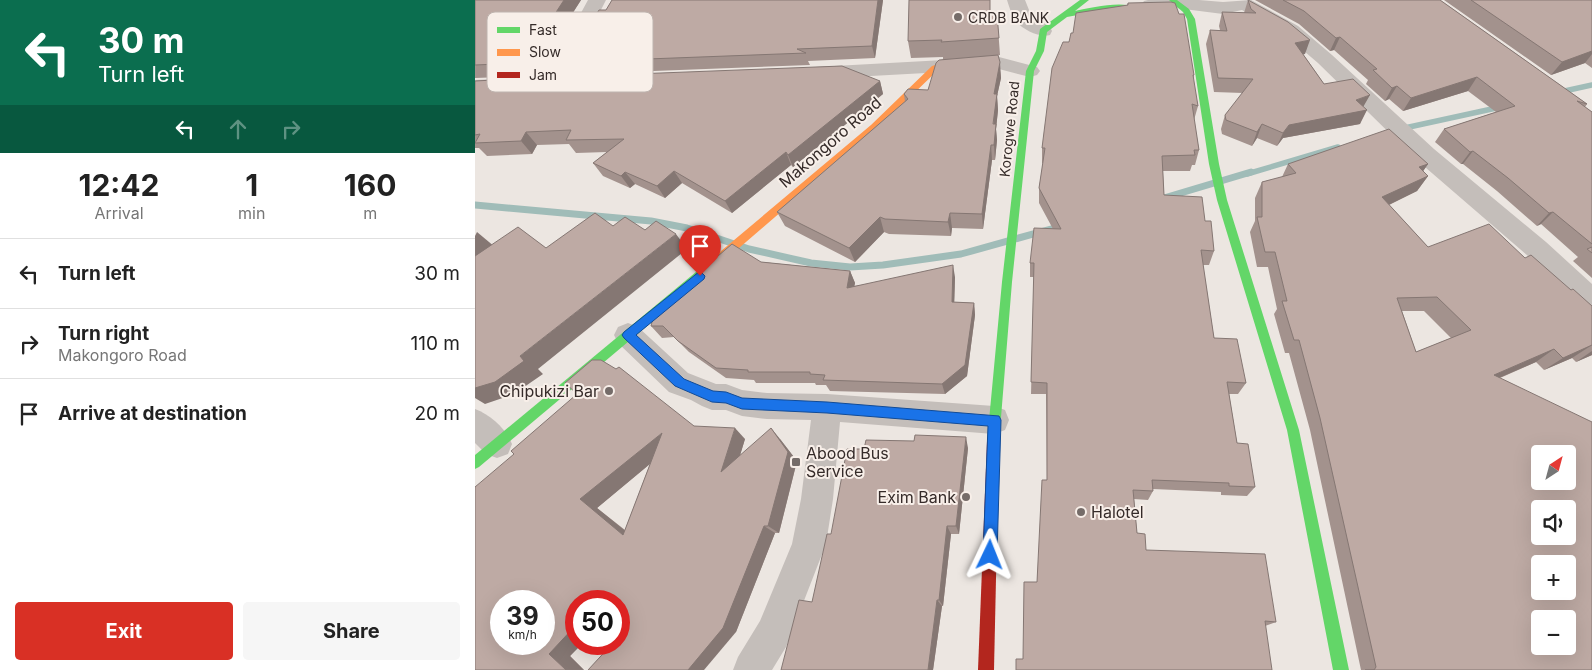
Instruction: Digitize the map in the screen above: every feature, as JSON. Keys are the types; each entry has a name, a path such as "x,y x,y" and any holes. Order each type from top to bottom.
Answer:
{"street":[{"path":"591,12 597,0"},
{"path":"1016,0 1023,18 1043,31 1085,0"},
{"path":"1103,0 1113,4 1142,4"},
{"path":"1062,16 1110,7 1175,1 1223,8 1251,2 1304,40 1426,155 1537,249 1592,300"},
{"path":"1175,1 1186,11 1191,19 1214,164 1222,200 1293,430 1341,670"},
{"name":"Korogwe Road","path":"994,420 1030,71 1040,51 1043,31"},
{"path":"798,73 935,68 999,63 1030,71"},
{"name":"Makongoro Road","path":"628,335 700,276 873,127 935,68"},
{"path":"475,423 486,453 628,335 679,383 712,397 726,397 742,403 767,406 827,407 994,420 986,670"},
{"path":"751,670 773,634 809,544 817,499 827,407"}],"building":[{"path":"475,0 564,0 556,12 487,12 487,64 475,65"},
{"path":"612,0 878,0 872,46 797,49 806,53 653,59 653,12 598,12 599,10 606,10"},
{"path":"909,0 990,0 990,14 997,14 999,38 941,42 942,40 908,41"},
{"path":"1248,0 1288,22 1310,40 1295,43 1324,84 1353,79 1370,95 1356,100 1367,110 1289,125 1283,133 1262,124 1257,132 1226,120 1225,115 1253,79 1218,78 1210,30 1227,31 1222,12 1256,13 1251,9"},
{"path":"1283,0 1440,0 1587,104 1577,101 1592,112 1592,244 1553,212 1549,213 1473,151 1470,152 1444,129 1515,106 1477,77 1411,98 1397,86 1392,88 1373,70 1377,69 1340,37 1336,38 1304,11"},
{"path":"1471,0 1592,0 1592,51 1562,62"},
{"path":"1128,3 1175,3 1179,14 1184,14 1198,106 1192,104 1199,150 1194,150 1195,155 1162,156 1164,195 1202,197 1205,221 1211,221 1214,251 1201,250 1214,338 1237,339 1246,383 1227,382 1237,443 1248,444 1255,487 1229,486 1229,483 1152,480 1153,491 1133,490 1137,533 1145,534 1146,550 1265,554 1276,622 1265,621 1272,670 1016,670 1016,659 1023,659 1024,582 1037,582 1042,480 1047,480 1047,383 1031,382 1034,263 1030,263 1034,228 1061,229 1039,188 1045,148 1042,148 1052,68 1063,42 1069,42 1071,33 1073,33 1076,13 1128,5"},
{"path":"998,55 1000,62 994,94 997,94 993,124 996,124 994,145 991,145 982,214 950,213 948,222 885,219 880,217 849,248 777,212 908,99 904,94 908,89 928,90 936,63 939,60"},
{"path":"842,66 880,81 788,155 786,152 725,201 674,171 657,186 625,172 621,176 593,163 624,139 566,140 571,130 526,132 521,141 475,143 480,134 475,135 475,81 487,80 487,92 653,92 653,73"},
{"path":"1389,129 1428,164 1419,167 1428,176 1382,197 1428,247 1489,224 1525,258 1531,255 1592,306 1592,345 1563,358 1554,349 1494,375 1592,422 1592,670 1374,670 1376,667 1320,418 1299,340 1294,340 1282,301 1287,301 1275,252 1265,252 1257,217 1262,217 1262,182 1296,173 1288,164","holes":["1437,297 1471,330 1416,352 1397,298"]},
{"path":"595,213 613,226 625,217 645,230 656,221 676,234 520,356 524,361 495,382 475,388 475,256 518,227 546,248"},
{"path":"732,244 761,262 850,271 847,288 953,265 952,302 974,303 965,365 942,384 823,380 825,375 810,374 810,372 748,372 748,370 716,368 678,341 663,326 651,326 655,310"},
{"path":"592,360 601,360 616,369 619,367 694,426 735,428 721,472 771,428 788,452 768,526 764,526 723,628 688,670 588,670 602,655 630,655 630,590 565,590 565,637 555,648 555,590 490,590 490,655 550,655 566,670 475,670 475,487 514,454 511,451 577,394 565,383","holes":["662,433 623,535 580,499"]},
{"path":"915,435 966,437 956,526 947,526 939,600 937,600 928,670 781,670 799,600 812,602 827,534 831,534 847,449 864,449 866,440 914,441"}],"waterway":[{"path":"1560,92 1592,85"},
{"path":"1400,129 1501,107"},
{"path":"1247,174 1338,147"},
{"path":"1164,198 1251,172"},
{"path":"475,205 651,221 687,228 749,249 811,263 850,267 883,265 961,254 1062,226"}],"traffic: fast":[{"path":"993,442 1007,282 1030,71 1040,51 1043,31 1085,0"},
{"path":"1173,0 1186,11 1191,19 1214,164 1222,200 1293,430 1341,670"},
{"path":"1066,15 1110,7 1132,8"},
{"path":"475,463 706,270"}],"traffic: slow":[{"path":"706,270 874,127 935,68"}],"traffic: jam":[{"path":"986,670 993,442"}],"place":[{"name":"CRDB BANK","path":"958,17"},
{"name":"Chipukizi Bar","path":"609,391"},
{"name":"Abood Bus Service","path":"796,462"},
{"name":"Exim Bank","path":"966,497"},
{"name":"Halotel","path":"1081,512"}],"route":[{"path":"700,276 628,335 679,383 700,390 712,397 726,397 742,403 767,406 827,407 994,420 990,555"}]}
